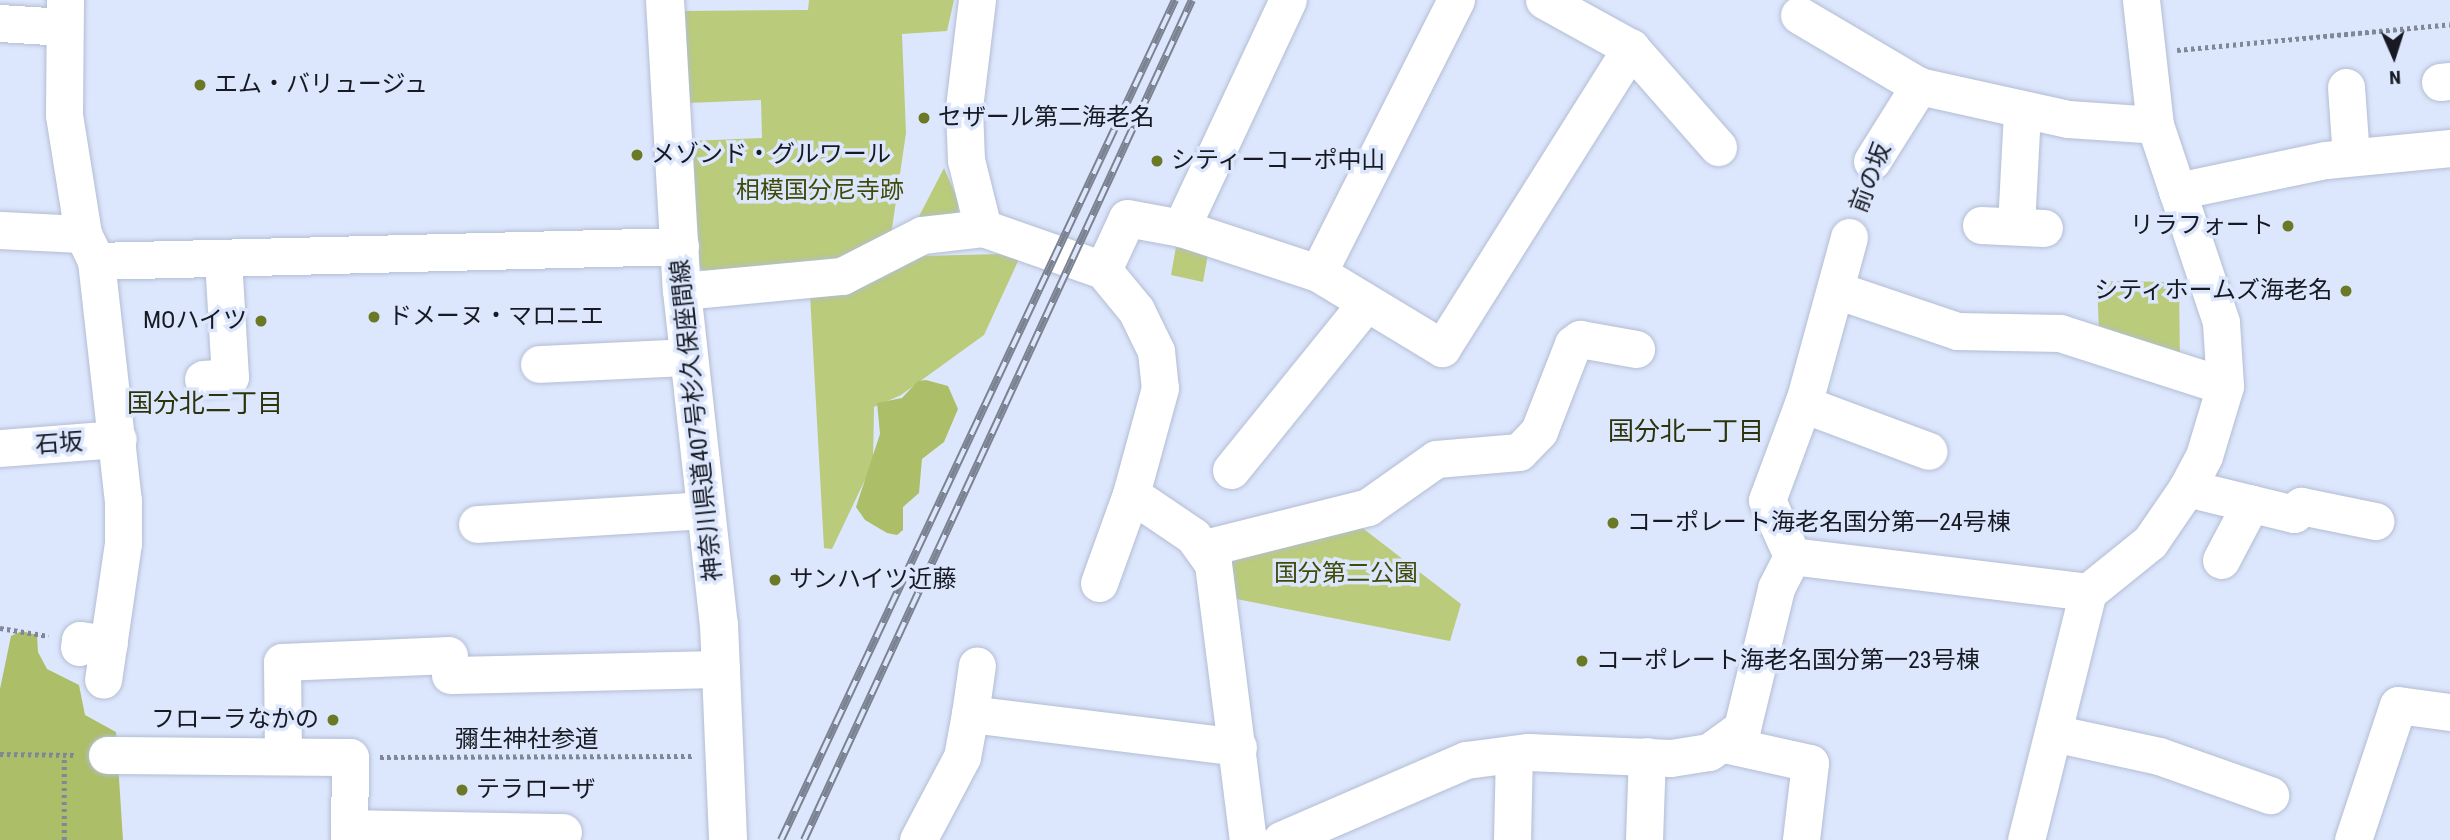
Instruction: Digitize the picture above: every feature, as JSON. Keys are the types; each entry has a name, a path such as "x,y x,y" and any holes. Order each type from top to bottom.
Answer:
{"main road":[{"name":"神奈川県道407号杉久保座間線","path":"665,0 682,291 721,669 728,840"}],"street":[{"path":"976,0 964,108 966,160 983,228"},
{"path":"1181,228 1288,0"},
{"path":"1318,273 1457,0"},
{"path":"1544,0 1591,10 1631,48 1718,147"},
{"path":"2026,840 2088,592 2150,542 2187,488 2204,456 2225,386 2221,322 2155,125 2141,0"},
{"path":"0,23 64,14 64,115 89,248 118,439 123,542 94,646 103,680"},
{"path":"1799,15 1863,57 1919,86 2022,111 2155,125"},
{"path":"1103,270 1126,218 1181,228 1318,273 1442,348 1631,48"},
{"name":"前の坂","path":"1872,161 1919,86"},
{"path":"2346,87 2351,157"},
{"path":"2014,226 2022,111"},
{"path":"2177,191 2351,157 2450,148"},
{"path":"682,291 842,276 922,235 983,228 1103,270 1136,310 1156,351 1160,388 1131,494 1099,583"},
{"path":"0,230 89,248 223,258 680,246"},
{"path":"1281,840 1466,760 1514,754 1693,758 1724,744 1742,728 1776,589 1792,556 1767,500 1803,404 1849,237"},
{"path":"203,379 230,377 223,258"},
{"path":"1836,290 1957,331 2060,333 2225,386"},
{"path":"1231,470 1366,303"},
{"path":"1205,548 1368,507 1436,459 1519,453 1539,431 1573,344 1580,340 1636,349"},
{"path":"539,365 688,357"},
{"path":"1803,404 1929,451"},
{"name":"石坂","path":"0,448 118,439"},
{"path":"2187,488 2294,514 2301,506 2375,521"},
{"path":"1131,494 1205,548 1213,564 1248,840"},
{"path":"2221,560 2251,503"},
{"path":"477,524 704,510"},
{"path":"1792,556 2088,592"},
{"path":"283,756 282,662 721,669"},
{"path":"918,840 962,757 977,665"},
{"path":"2353,840 2398,705 2450,712"},
{"path":"970,714 1238,747"},
{"path":"2053,733 2159,756 2270,795"},
{"path":"1724,744 1810,763 1801,840"},
{"path":"1512,840 1514,754"},
{"path":"92,755 350,757 349,834 516,817 564,832"},
{"path":"1644,840 1647,756"}],"path":[{"path":"2145,52 2450,24"},
{"path":"0,628 35,634"},
{"path":"0,754 92,755"},
{"path":"64,755 64,840"},
{"name":"彌生神社参道","path":"350,757 705,756"}],"green space":[{"name":"相模国分尼寺跡","path":"809,0 954,0 947,31 902,34 906,133 891,235 860,259 711,276 698,266 689,141 762,138 761,100 688,103 683,11 808,10"},
{"path":"944,168 959,202 958,213 915,224"},
{"path":"1176,247 1208,254 1203,282 1171,275"},
{"path":"1000,254 1019,259 984,335 901,395 874,407 873,463 832,549 824,548 810,295 923,256"},
{"path":"2097,281 2179,282 2180,363 2099,332"},
{"path":"926,380 948,386 958,409 944,442 922,459 919,493 903,507 903,530 897,535 887,533 865,520 856,507 880,434 877,403 902,398 918,381"},
{"name":"国分第二公園","path":"1356,523 1461,604 1450,641 1226,597 1224,555"},
{"path":"22,631 37,635 38,652 47,669 79,685 85,715 116,732 123,840 0,840 0,689 11,636"}],"railway":[{"path":"781,840 1175,0"},
{"path":"804,840 1192,0"}],"place":[{"name":"エム・バリュージュ","path":"200,85"},
{"name":"セザール第二海老名","path":"924,118"},
{"name":"メゾンド・グルワール","path":"637,155"},
{"name":"シティーコーポ中山","path":"1157,161"},
{"name":"リラフォート","path":"2288,226"},
{"name":"シティホームズ海老名","path":"2346,291"},
{"name":"ドメーヌ・マロニエ","path":"374,317"},
{"name":"MOハイツ","path":"261,321"},
{"name":"コーポレート海老名国分第一24号棟","path":"1613,523"},
{"name":"サンハイツ近藤","path":"775,580"},
{"name":"コーポレート海老名国分第一23号棟","path":"1582,661"},
{"name":"フローラなかの","path":"333,720"},
{"name":"テラローザ","path":"462,790"}],"district":[{"name":"国分北二丁目","path":"205,404"},
{"name":"国分北一丁目","path":"1686,432"}]}
